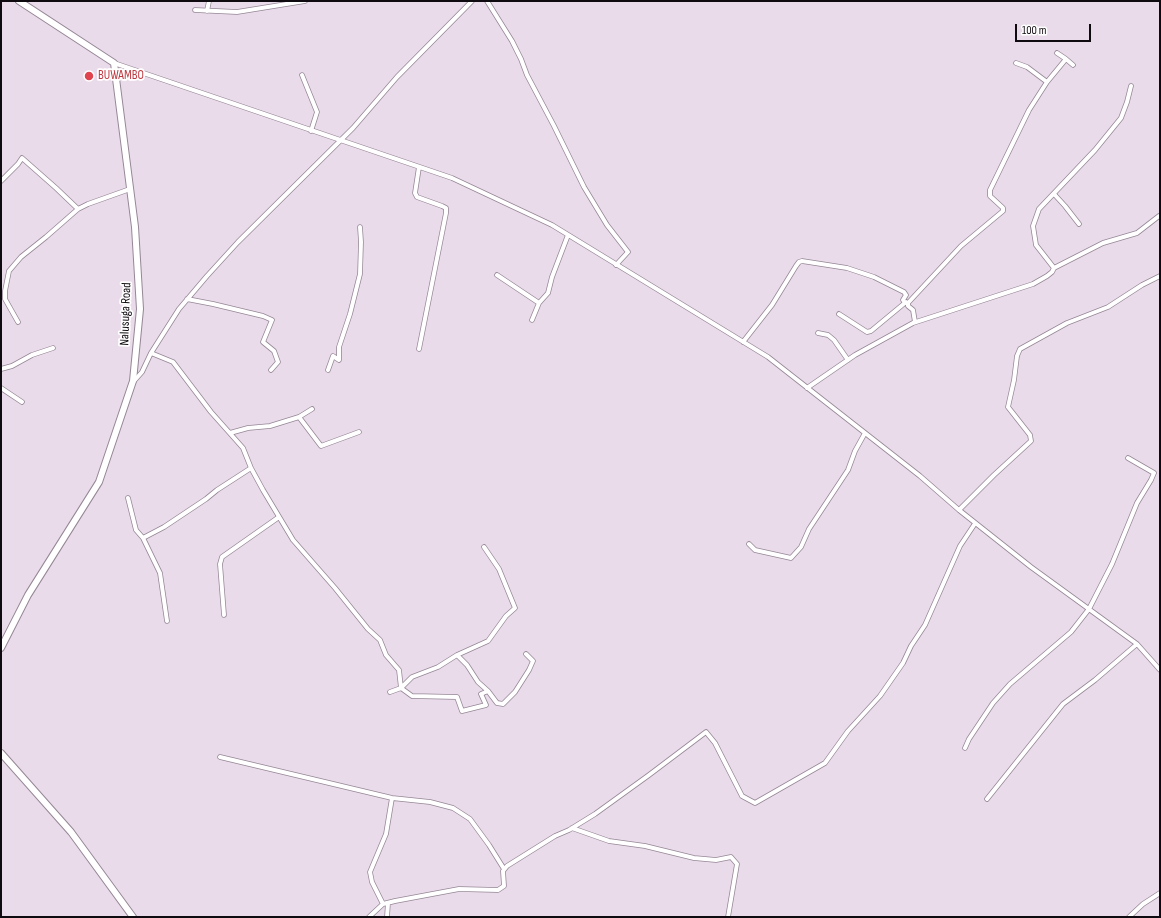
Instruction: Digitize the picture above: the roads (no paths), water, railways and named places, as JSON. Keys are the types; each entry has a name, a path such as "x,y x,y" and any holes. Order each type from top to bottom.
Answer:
{"street":[{"path":"19,1 114,63 452,178 552,225 768,357 920,476 1031,567 1137,644 1160,670"},
{"path":"207,11 209,1"},
{"path":"195,10 237,12 288,2 305,1"},
{"path":"133,381 142,372 151,353 187,299 238,242 340,141 369,111 397,77 472,1"},
{"path":"487,1 512,41 527,75 584,187 607,225 628,252 616,265"},
{"path":"1057,53 1073,65"},
{"path":"839,314 867,332 873,329 907,303 961,246 1003,211 1003,208 990,196 990,190 1029,110 1047,82 1066,59"},
{"name":"Nalusuga Road","path":"1,648 28,595 99,482 133,381 140,309 135,227 114,63"},
{"path":"1016,63 1027,67 1047,82"},
{"path":"302,75 317,112 311,131"},
{"path":"1054,268 1036,245 1033,226 1039,209 1095,150 1121,118 1131,86"},
{"path":"1,181 22,158 78,209"},
{"path":"419,349 446,213 446,208 417,197 415,193 420,167"},
{"path":"18,322 3,299 9,272 21,257 78,209 130,189"},
{"path":"1054,194 1066,206 1079,224"},
{"path":"807,388 884,338 915,322 1033,284 1047,276 1054,268 1103,243 1137,233 1158,216"},
{"path":"328,370 333,356 340,360 339,347 350,314 360,274 360,227"},
{"path":"532,320 539,303 548,293 552,277 568,236"},
{"path":"743,342 772,305 796,266 802,261 847,268 874,277 904,292 906,295 903,300 913,310 915,322"},
{"path":"497,275 539,303"},
{"path":"960,510 994,475 1031,441 1030,435 1008,407 1014,380 1017,356 1020,349 1067,323 1108,307 1142,285 1160,276"},
{"path":"187,299 263,316 272,320 263,342 274,351 278,362 271,370"},
{"path":"818,333 828,335 834,340 848,360"},
{"path":"1,369 12,366 53,348"},
{"path":"151,353 173,362 211,412 242,448 251,468 293,540 368,629 380,640 386,655 399,670 401,688 412,696 457,697 462,711 486,704 481,694 488,690"},
{"path":"1,388 22,402"},
{"path":"230,433 248,428 270,426 299,417 312,409"},
{"path":"299,417 321,446 358,432"},
{"path":"749,544 755,550 791,558 802,547 809,529 848,470 855,451 865,433"},
{"path":"965,748 968,739 993,703 1006,689 1071,632 1089,609 1112,564 1137,502 1154,473 1128,458"},
{"path":"143,538 164,527 251,468"},
{"path":"128,498 136,530 143,538 160,573 167,621"},
{"path":"224,616 220,564 222,557 227,552 279,517"},
{"path":"504,868 555,836 572,828 621,796 706,732 715,743 742,796 754,803 825,763 848,731 880,696 903,663 925,625 960,546 974,525"},
{"path":"390,692 401,688 412,677 438,667 488,641 506,616 515,608 499,569 484,547"},
{"path":"987,799 1063,704 1095,680 1137,644"},
{"path":"458,656 468,664 478,682 488,690 497,703 504,704 515,692 533,661 526,654"},
{"path":"1,753 70,832 133,917"},
{"path":"220,757 392,798 430,802 453,808 470,819 504,868 504,886 498,890 459,889 386,903 368,917"},
{"path":"387,917 386,903 372,882 370,872 386,834 392,798"},
{"path":"572,828 609,841 645,846 694,858 716,860 731,857 736,864 728,917"},
{"path":"1129,917 1143,904 1160,893"}],"place":[{"name":"BUWAMBO","path":"89,76"}]}
